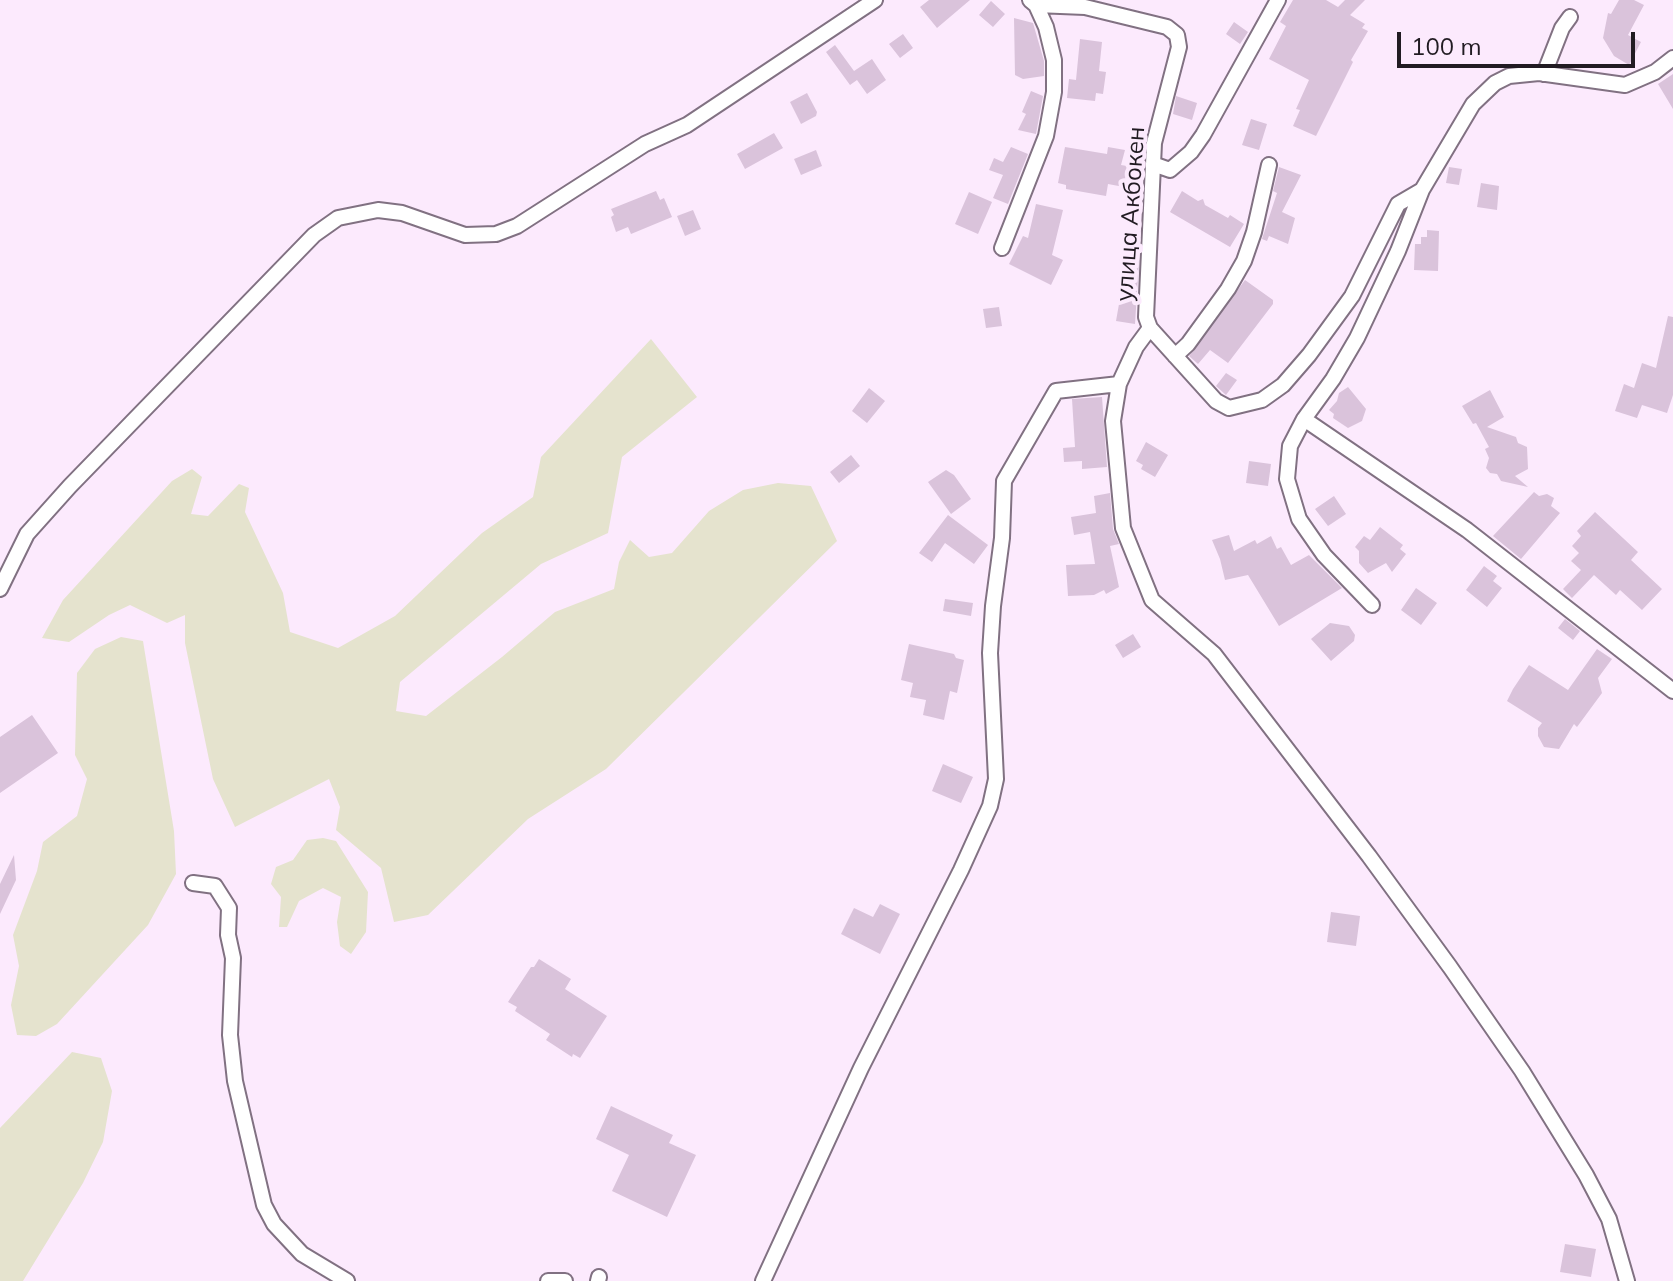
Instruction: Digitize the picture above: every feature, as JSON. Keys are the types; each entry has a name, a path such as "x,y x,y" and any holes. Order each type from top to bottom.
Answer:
{"street":[{"path":"0,589 27,534 314,235 338,218 378,210 402,213 465,235 496,234 517,226 645,144 687,125 875,0"},
{"path":"1153,164 1170,170 1191,152 1278,0"},
{"path":"1002,248 1046,136 1054,92 1054,60 1046,27 1033,2"},
{"name":"улица Акбокен","path":"1033,2 1085,7 1167,27 1177,35 1179,47 1154,143 1146,317 1150,328 1216,401 1229,408 1262,400 1283,385 1352,296 1398,204 1422,190"},
{"path":"1544,74 1562,28 1570,17"},
{"path":"1372,605 1324,555 1299,519 1287,479 1290,446 1357,338 1398,251 1422,190 1473,104 1495,83 1509,76 1544,74 1625,85 1655,72 1673,58"},
{"path":"1175,356 1188,344 1228,289 1244,261 1269,165"},
{"path":"1150,328 1136,347 1119,384 1113,421 1123,528 1152,600 1214,654 1450,967 1522,1071 1586,1175 1609,1219 1627,1281"},
{"path":"763,1281 861,1068 990,806 996,779 990,653 1002,538 1004,481 1056,391 1119,384"},
{"path":"1304,419 1467,530 1673,691"},
{"path":"193,883 215,886 229,908 228,935 233,958 230,1035 235,1081 264,1205 274,1224 302,1254 347,1281"},
{"path":"548,1281 565,1281"}],"shaded area":[{"path":"651,339 697,397 622,457 608,533 541,564 400,682 396,711 426,716 555,612 614,589 619,562 630,540 649,557 672,553 709,511 743,490 778,483 811,486 837,541 606,769 528,819 428,915 394,922 381,868 336,830 340,807 329,779 235,827 213,779 185,643 185,615 167,623 130,605 69,642 42,638 63,600 172,481 192,469 202,477 191,514 208,516 239,484 249,488 245,512 283,593 290,632 338,648 395,616 482,533 533,497 541,457"},
{"path":"121,637 143,641 174,831 176,874 148,925 57,1024 36,1036 17,1035 11,1005 19,966 13,935 37,871 43,842 77,816 87,779 75,755 77,673 95,649"},
{"path":"323,838 336,841 368,892 366,932 351,954 340,946 337,922 341,897 323,888 299,901 287,927 279,927 281,897 271,884 276,867 293,860 307,840"},
{"path":"72,1052 101,1058 112,1091 103,1142 83,1183 23,1281 0,1281 0,1128"}],"building":[{"path":"929,0 970,0 937,28 920,7"},
{"path":"1293,0 1326,0 1338,7 1345,0 1365,0 1350,15 1365,24 1362,28 1368,31 1316,136 1293,126 1300,110 1296,109 1309,80 1269,59 1286,26 1280,22"},
{"path":"1619,0 1634,0 1644,5 1628,35 1641,42 1629,65 1614,56 1603,38 1608,13 1611,14"},
{"path":"991,1 1005,14 993,27 979,15"},
{"path":"1014,18 1033,23 1044,61 1044,76 1023,79 1015,75"},
{"path":"1234,22 1248,32 1240,44 1226,34"},
{"path":"903,34 913,48 900,58 889,44"},
{"path":"1080,39 1102,42 1099,71 1106,72 1103,94 1096,93 1095,101 1067,98 1069,79 1076,80"},
{"path":"835,45 854,71 872,59 886,80 867,94 857,80 850,85 826,52"},
{"path":"1673,74 1673,109 1658,84"},
{"path":"1031,91 1043,96 1036,134 1018,130 1026,114 1022,112"},
{"path":"807,93 817,112 816,116 801,124 790,102"},
{"path":"1176,96 1197,103 1192,120 1173,114"},
{"path":"1251,119 1267,124 1259,150 1242,145"},
{"path":"774,133 783,148 745,169 737,154"},
{"path":"1011,147 1028,154 1008,204 993,198 1003,175 989,170 994,158 1003,162"},
{"path":"1065,147 1107,154 1108,147 1125,150 1121,165 1127,166 1124,187 1108,184 1106,196 1066,189 1066,185 1058,183"},
{"path":"816,150 822,166 801,175 794,159"},
{"path":"1279,167 1301,175 1282,212 1295,218 1288,244 1269,236 1267,241 1262,239 1277,193 1273,191"},
{"path":"1449,167 1462,169 1459,185 1446,183"},
{"path":"1481,183 1499,186 1497,210 1477,207"},
{"path":"656,191 660,200 664,198 672,217 631,234 628,227 616,232 611,209"},
{"path":"1182,191 1198,201 1203,199 1205,205 1244,224 1230,247 1170,212"},
{"path":"969,192 992,202 978,234 955,224"},
{"path":"1036,204 1063,210 1052,255 1063,260 1051,285 1009,264 1023,236 1028,238"},
{"path":"693,210 701,229 685,236 677,216"},
{"path":"1427,230 1439,231 1438,271 1414,270 1415,244 1421,244 1421,237 1427,237"},
{"path":"1127,259 1139,261 1135,324 1116,321"},
{"path":"1245,280 1273,300 1273,304 1228,363 1210,350 1198,364 1189,356"},
{"path":"999,307 1002,326 986,328 983,309"},
{"path":"1668,316 1673,317 1673,395 1667,413 1642,405 1637,418 1615,411 1624,384 1634,388 1642,363 1656,368"},
{"path":"1226,373 1237,380 1226,395 1216,386"},
{"path":"1348,387 1366,409 1362,421 1348,428 1333,418 1334,414 1329,410 1339,393"},
{"path":"869,388 885,401 867,423 852,411"},
{"path":"1490,390 1504,417 1487,427 1516,437 1518,443 1527,447 1528,469 1515,476 1528,487 1501,481 1497,474 1490,473 1486,468 1489,458 1485,449 1489,447 1462,406"},
{"path":"1102,397 1107,467 1082,469 1082,461 1064,462 1063,448 1075,447 1072,399"},
{"path":"1146,442 1168,455 1155,477 1141,469 1143,465 1136,461"},
{"path":"851,455 860,466 839,483 830,472"},
{"path":"1249,461 1271,464 1268,486 1246,483"},
{"path":"946,470 954,475 971,499 951,514 928,482"},
{"path":"1534,492 1554,498 1551,506 1560,513 1521,559 1493,536"},
{"path":"1110,493 1113,529 1119,544 1110,546 1119,587 1106,594 1104,590 1094,595 1068,596 1066,565 1095,564 1090,532 1074,535 1071,517 1096,513 1094,496"},
{"path":"1334,496 1346,514 1328,526 1315,509"},
{"path":"1595,512 1638,552 1631,560 1662,589 1642,610 1620,590 1616,595 1594,575 1572,598 1563,589 1581,570 1571,561 1579,553 1572,546 1581,536 1577,531"},
{"path":"948,515 988,545 974,564 945,543 932,562 919,553"},
{"path":"1380,527 1403,545 1400,549 1406,554 1392,572 1386,563 1368,573 1359,563 1359,551 1355,547 1364,536 1370,540"},
{"path":"1229,535 1234,551 1271,536 1277,549 1281,547 1291,565 1309,555 1342,588 1279,626 1248,575 1225,580 1212,540"},
{"path":"1484,566 1497,576 1493,581 1502,588 1487,607 1466,590"},
{"path":"1416,588 1437,603 1421,625 1401,610"},
{"path":"945,599 973,603 971,616 943,611"},
{"path":"1565,619 1580,631 1573,640 1558,628"},
{"path":"1330,623 1349,626 1355,635 1354,641 1331,661 1311,639"},
{"path":"1133,634 1141,647 1123,658 1115,645"},
{"path":"909,644 954,654 956,658 964,660 957,693 950,691 944,720 923,715 926,700 910,697 913,683 901,680"},
{"path":"1597,649 1612,659 1598,678 1602,693 1577,727 1574,724 1559,749 1544,747 1538,736 1542,723 1507,701 1513,689 1529,665 1568,690"},
{"path":"32,715 58,753 0,793 0,737"},
{"path":"943,764 973,777 961,803 932,791"},
{"path":"14,855 16,880 0,914 0,884"},
{"path":"880,904 900,914 880,954 841,934 854,908 873,917"},
{"path":"1331,912 1360,916 1356,946 1327,942"},
{"path":"539,959 571,979 565,989 607,1016 580,1058 573,1054 572,1057 546,1040 550,1034 515,1011 517,1007 508,1002"},
{"path":"611,1106 673,1135 669,1143 696,1155 667,1217 612,1191 629,1155 596,1139"},
{"path":"1565,1244 1596,1249 1591,1277 1560,1272"}]}
